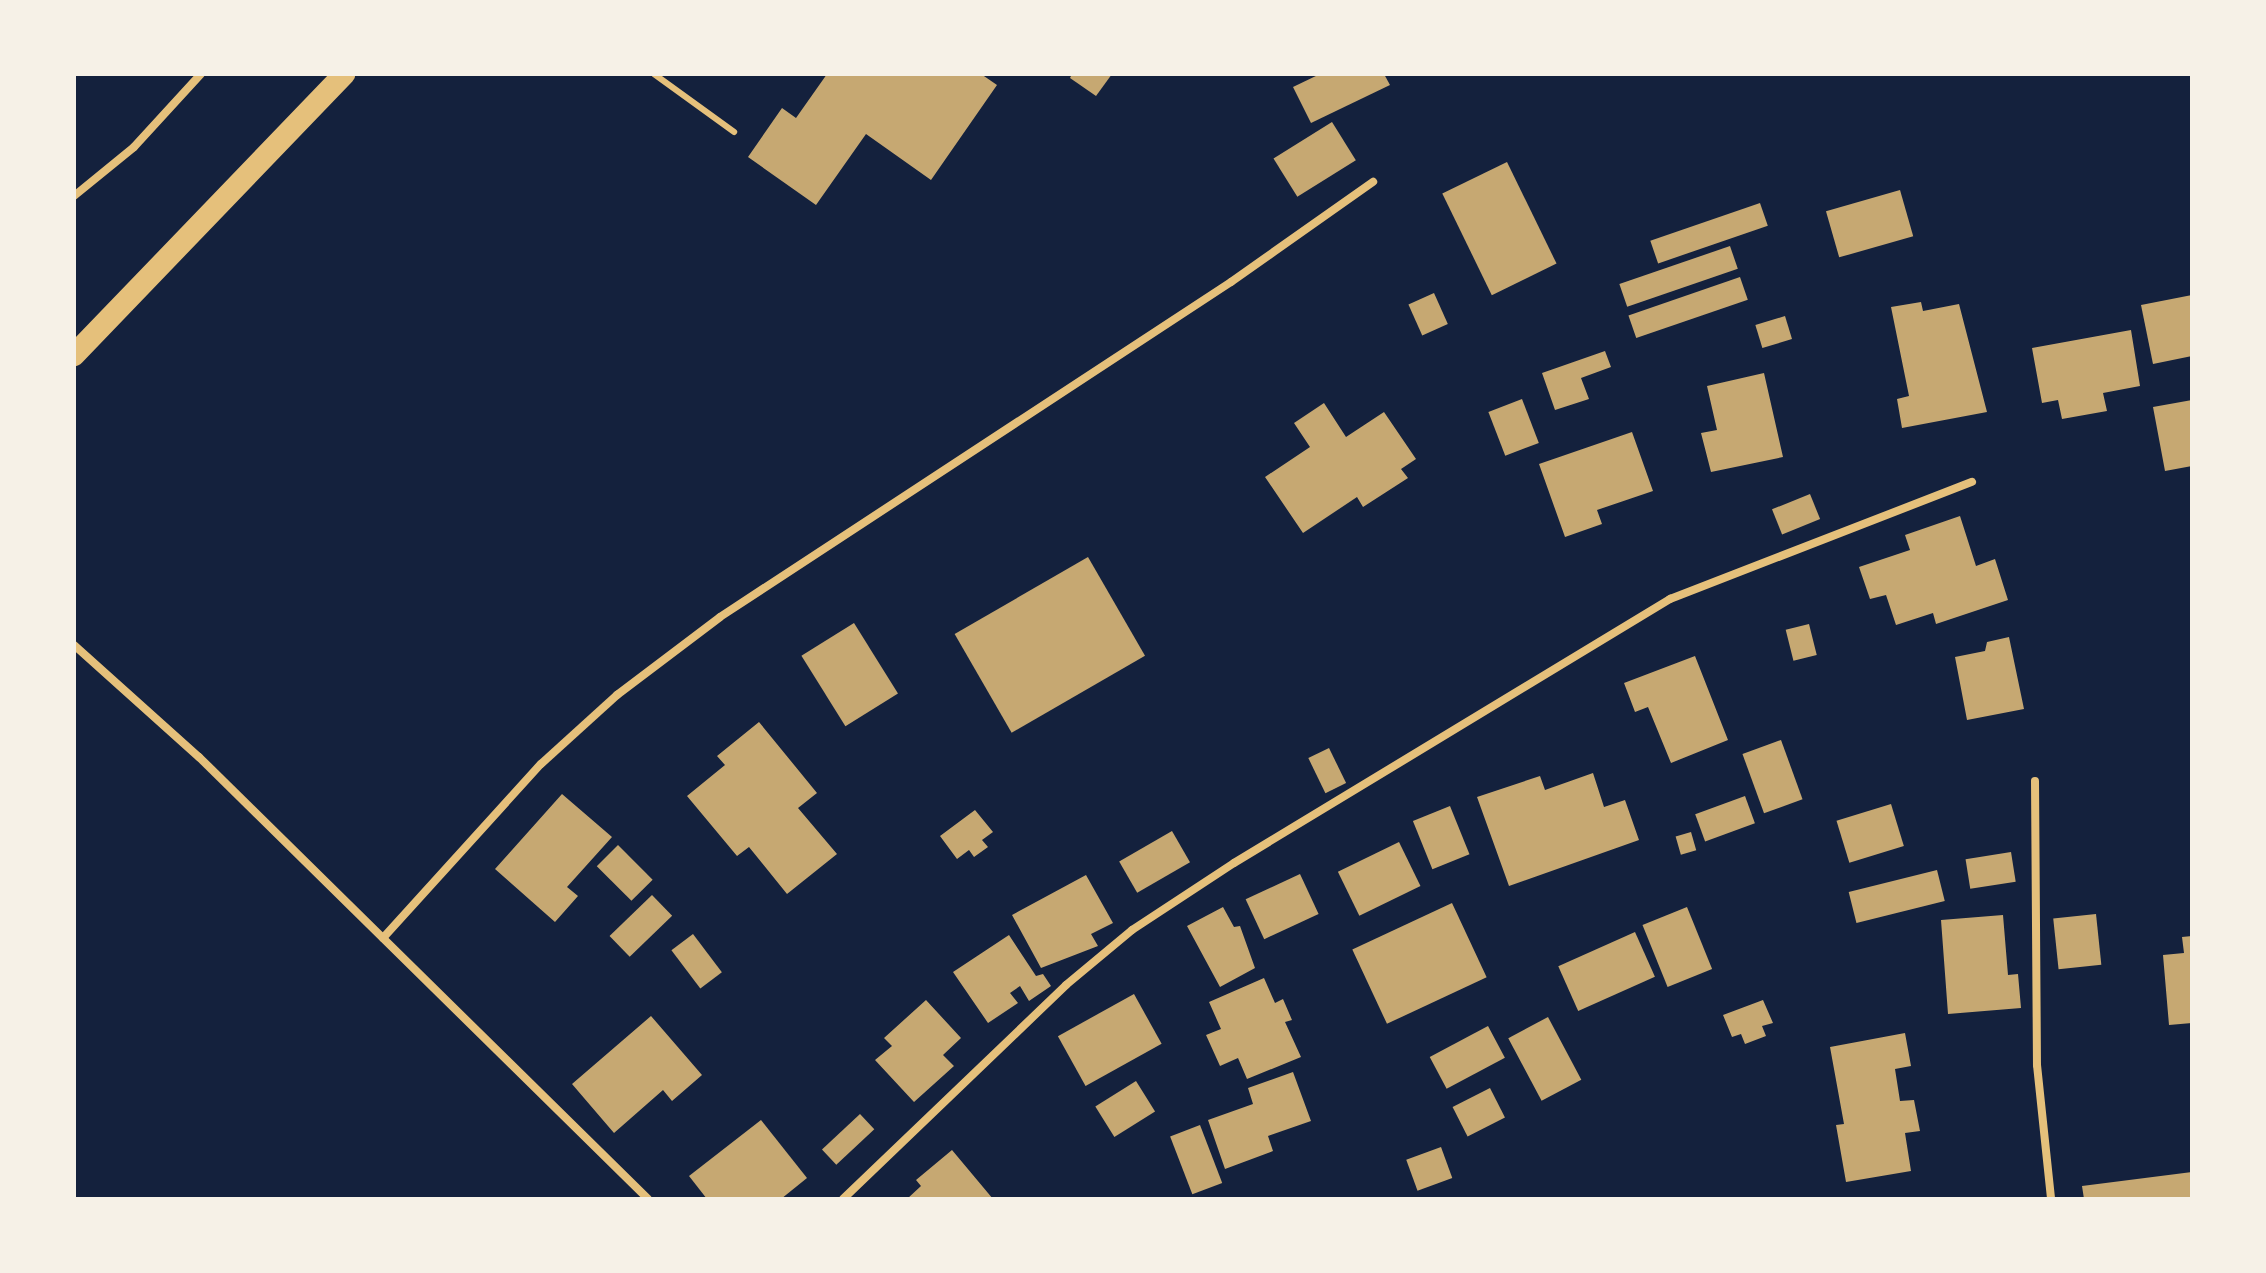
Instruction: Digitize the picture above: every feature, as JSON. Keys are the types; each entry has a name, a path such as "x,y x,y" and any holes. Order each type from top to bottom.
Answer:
{"highway":[{"path":"74,355 344,74"}],"street":[{"path":"74,196 134,147 201,74"},
{"path":"383,938 541,764 617,695 720,617 1231,282 1373,182"},
{"path":"843,1199 1066,985 1132,930 1234,863 1670,599 1972,482"},
{"path":"74,645 199,757 648,1199"},
{"path":"2035,781 2037,1065 2051,1199"}],"lane":[{"path":"654,74 734,132"}],"building":[{"path":"827,74 981,74 997,85 931,180 866,134 816,205 748,157 782,108 796,118"},
{"path":"1072,74 1112,74 1096,96 1070,78"},
{"path":"1320,74 1384,74 1390,85 1311,123 1293,87"},
{"path":"1332,122 1356,160 1297,197 1273,159"},
{"path":"1507,162 1557,264 1492,295 1442,194"},
{"path":"1900,190 1913,236 1839,257 1826,211"},
{"path":"1760,203 1768,226 1658,263 1650,241"},
{"path":"1730,246 1738,269 1627,307 1619,284"},
{"path":"1740,277 1748,300 1636,338 1628,315"},
{"path":"1434,293 1448,324 1422,335 1408,304"},
{"path":"2192,295 2192,356 2153,364 2141,305"},
{"path":"1921,302 1923,311 1959,304 1987,412 1902,428 1897,399 1909,396 1891,307"},
{"path":"1785,316 1792,339 1762,348 1755,325"},
{"path":"2131,330 2140,386 2103,393 2107,411 2062,419 2058,400 2042,403 2032,348"},
{"path":"1605,351 1611,367 1581,378 1589,399 1555,410 1542,373"},
{"path":"1764,373 1783,457 1711,472 1701,433 1717,430 1707,386"},
{"path":"1522,399 1539,443 1505,456 1488,412"},
{"path":"2192,400 2192,466 2165,471 2153,407"},
{"path":"1324,403 1346,437 1384,412 1416,459 1401,469 1408,478 1363,507 1357,497 1303,533 1265,477 1310,447 1294,423"},
{"path":"1632,432 1653,491 1597,510 1602,524 1565,537 1539,464"},
{"path":"1810,494 1820,519 1782,534 1772,509"},
{"path":"1960,516 1976,566 1995,559 2008,600 1936,624 1933,613 1896,625 1886,595 1870,599 1859,567 1910,550 1905,535"},
{"path":"1088,557 1145,656 1012,733 955,634"},
{"path":"854,623 898,693 845,726 801,656"},
{"path":"1809,624 1817,655 1793,661 1786,630"},
{"path":"2009,637 2024,709 1967,720 1955,657 1985,651 1987,642"},
{"path":"1695,656 1728,740 1671,763 1648,707 1635,712 1624,683"},
{"path":"759,722 817,793 798,808 837,854 787,894 749,847 737,856 687,796 725,765 717,756"},
{"path":"1781,740 1803,799 1764,813 1742,754"},
{"path":"1329,748 1346,783 1325,793 1308,758"},
{"path":"1593,773 1604,807 1625,800 1639,840 1509,886 1477,797 1540,776 1545,790"},
{"path":"562,794 612,837 567,887 578,896 555,922 495,869"},
{"path":"1745,796 1755,823 1705,841 1695,814"},
{"path":"1891,804 1904,846 1849,863 1836,821"},
{"path":"1450,806 1469,854 1432,869 1413,821"},
{"path":"975,810 993,832 982,840 988,847 974,857 969,850 957,859 940,836"},
{"path":"1172,831 1190,862 1137,893 1119,862"},
{"path":"1691,832 1696,850 1681,855 1676,836"},
{"path":"1399,842 1420,886 1359,916 1338,872"},
{"path":"618,845 653,880 631,901 597,866"},
{"path":"2011,852 2016,882 1970,889 1966,859"},
{"path":"1937,870 1945,901 1856,923 1849,892"},
{"path":"1300,874 1319,914 1264,939 1246,899"},
{"path":"1086,875 1113,923 1091,934 1098,946 1041,968 1012,915"},
{"path":"652,895 672,916 630,957 610,936"},
{"path":"1452,903 1487,977 1387,1024 1352,949"},
{"path":"1223,907 1234,927 1240,926 1255,968 1220,987 1187,926"},
{"path":"1687,907 1712,969 1668,987 1642,925"},
{"path":"2096,914 2101,965 2059,969 2053,918"},
{"path":"2003,915 2008,975 2018,974 2021,1008 1948,1014 1941,920"},
{"path":"1635,932 1655,977 1578,1011 1558,966"},
{"path":"693,934 722,972 700,989 671,950"},
{"path":"1009,935 1036,976 1043,974 1051,986 1029,1001 1020,986 1010,993 1018,1003 988,1023 953,972"},
{"path":"2192,936 2192,1023 2169,1025 2163,955 2184,953 2182,937"},
{"path":"1264,978 1275,1003 1283,999 1292,1020 1285,1022 1301,1057 1247,1079 1238,1058 1220,1066 1206,1035 1221,1029 1209,1002"},
{"path":"1134,994 1162,1044 1086,1086 1058,1036"},
{"path":"926,1000 961,1038 943,1055 954,1066 914,1102 875,1060 892,1046 884,1038"},
{"path":"1763,1000 1773,1023 1762,1026 1766,1036 1745,1044 1741,1034 1732,1037 1723,1015"},
{"path":"651,1016 702,1075 672,1101 663,1090 614,1133 572,1084"},
{"path":"1548,1017 1581,1080 1542,1101 1508,1038"},
{"path":"1488,1026 1505,1058 1447,1089 1430,1057"},
{"path":"1905,1033 1911,1066 1895,1069 1900,1101 1914,1100 1920,1131 1905,1133 1911,1171 1846,1182 1836,1125 1844,1124 1830,1047"},
{"path":"1293,1072 1311,1121 1268,1136 1273,1151 1225,1169 1208,1120 1253,1104 1248,1088"},
{"path":"1136,1081 1155,1112 1114,1137 1095,1106"},
{"path":"1490,1088 1505,1117 1468,1136 1453,1107"},
{"path":"860,1114 874,1129 836,1165 822,1149"},
{"path":"761,1120 807,1178 781,1199 707,1199 689,1176"},
{"path":"1200,1125 1222,1183 1192,1194 1170,1136"},
{"path":"1441,1147 1452,1178 1418,1191 1406,1160"},
{"path":"952,1150 993,1199 907,1199 921,1186 916,1180"},
{"path":"2192,1172 2192,1199 2084,1199 2082,1186"}]}
